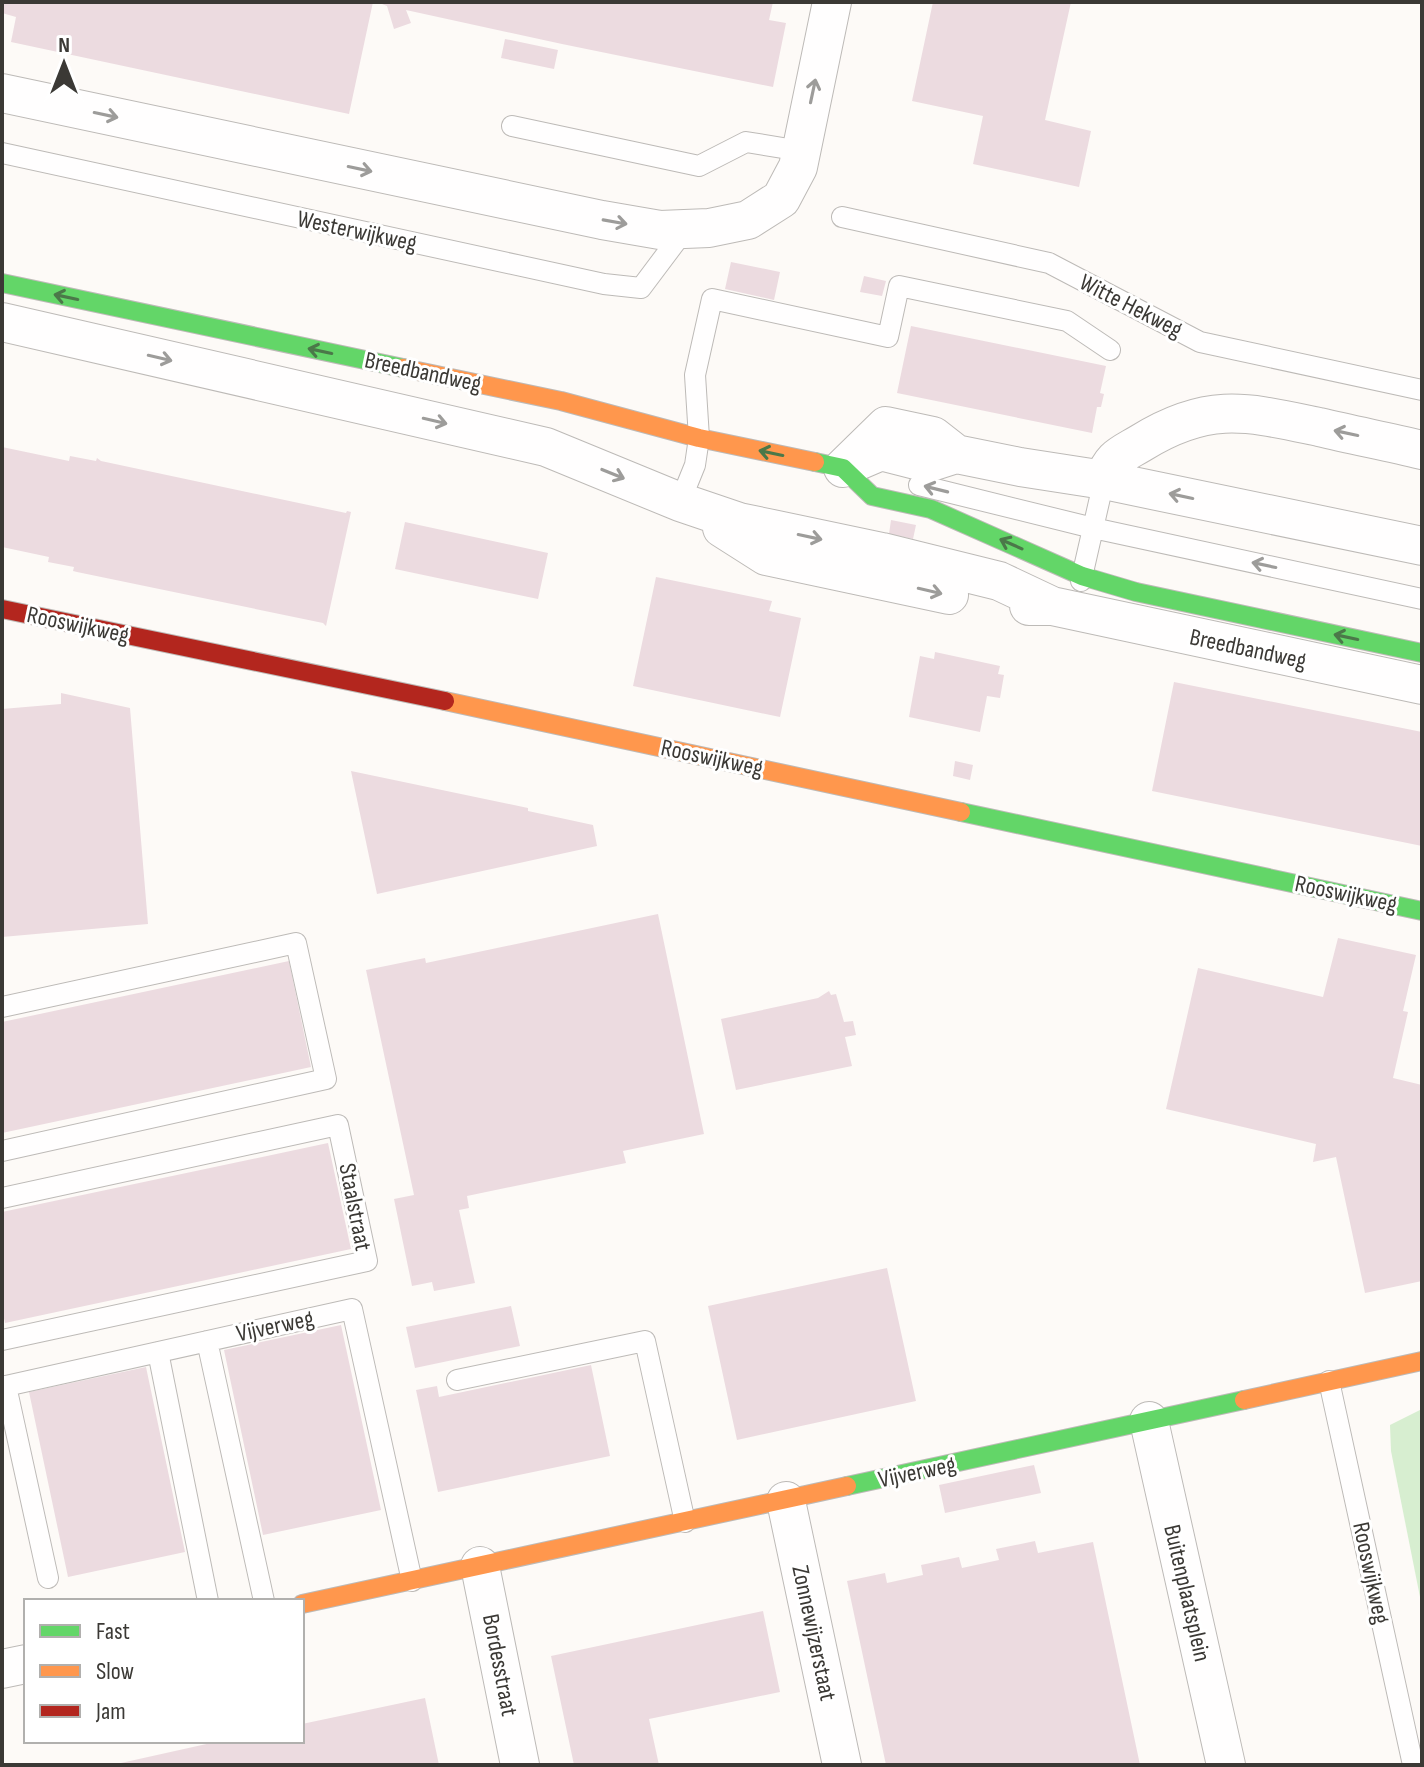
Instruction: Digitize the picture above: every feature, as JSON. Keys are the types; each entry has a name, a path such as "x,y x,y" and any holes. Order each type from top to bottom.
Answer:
{"street":[{"path":"2,93 602,220 660,230 709,228 748,220 781,199 798,167 832,2"},
{"name":"Breedbandweg","path":"2,283 561,401 699,438 859,472 872,496 931,509 1070,598 1136,592 1422,653"},
{"name":"Breedbandweg","path":"2,322 546,447 680,502 739,522 882,552 1422,685"},
{"path":"1104,480 1109,463 1154,435 1192,418 1219,413 1251,413 1422,450"},
{"path":"859,472 886,426 933,436 956,454 1104,480 1422,546"},
{"name":"Rooswijkweg","path":"2,609 358,682 1422,911"},
{"name":"Vijverweg","path":"304,1604 1422,1361"},
{"name":"Buitenplaatsplein","path":"1149,1421 1226,1765"},
{"name":"Zonnewijzerstaat","path":"786,1501 842,1765"},
{"name":"Bordesstraat","path":"480,1566 520,1765"},
{"path":"2,1669 24,1664"}],"lane":[{"path":"512,126 699,166 746,142 801,151"},
{"name":"Westerwijkweg","path":"2,153 604,284 641,288 686,228"},
{"name":"Witte Hekweg","path":"842,217 1049,263 1200,342 1422,390"},
{"path":"680,502 695,465 699,438 695,375 712,299 888,337 899,286 1067,321 1110,350"},
{"path":"1070,598 1093,528 1104,480"},
{"path":"899,481 1093,528 1422,599"},
{"path":"2,1007 296,943 326,1079 2,1151"},
{"name":"Staalstraat","path":"2,1198 338,1125 367,1261 2,1340"},
{"name":"Vijverweg","path":"4,1386 352,1309 412,1581"},
{"name":"Vijverweg","path":"207,1341 264,1599"},
{"path":"457,1380 645,1341 685,1522"},
{"path":"158,1352 208,1599"},
{"name":"Rooswijkweg","path":"1329,1381 1413,1765"},
{"path":"4,1386 48,1578"}],"green space":[{"path":"1422,1409 1422,1607 1391,1451 1390,1425"}],"building":[{"path":"2,2 373,2 349,114 11,42 16,17 2,13"},
{"path":"377,2 773,2 769,20 786,23 773,87 406,10 411,23 394,29 387,6"},
{"path":"933,2 1071,2 1045,120 1091,131 1079,187 973,164 983,116 912,101"},
{"path":"505,39 558,50 554,69 501,58"},
{"path":"731,262 780,272 774,300 725,289"},
{"path":"864,276 886,281 882,296 860,292"},
{"path":"911,326 1106,366 1100,393 1104,394 1101,407 1097,407 1092,433 897,393"},
{"path":"2,447 69,461 70,456 96,461 97,458 351,512 326,626 77,572 73,571 74,567 48,562 49,557 2,547"},
{"path":"891,520 916,525 913,539 889,534"},
{"path":"405,522 548,553 538,599 395,569"},
{"path":"656,577 772,601 769,611 801,618 780,717 633,686"},
{"path":"935,652 1000,666 998,674 1004,675 1000,698 987,696 980,732 909,717 920,656 934,659"},
{"path":"1174,682 1422,732 1422,846 1152,791"},
{"path":"61,693 130,708 148,924 2,937 2,709 61,704"},
{"path":"955,761 973,765 970,780 953,776"},
{"path":"351,771 528,808 528,811 593,825 597,846 377,894"},
{"path":"658,914 704,1134 623,1151 626,1163 467,1196 469,1208 459,1210 475,1283 434,1291 432,1282 412,1286 394,1199 414,1195 366,970 425,958 426,963"},
{"path":"1338,938 1416,955 1403,1011 1408,1012 1393,1078 1422,1085 1422,1281 1365,1293 1336,1157 1313,1162 1316,1144 1166,1109 1198,968 1323,997"},
{"path":"289,961 311,1067 2,1133 2,1022"},
{"path":"829,991 831,995 836,994 844,1022 853,1021 856,1035 845,1037 852,1066 736,1090 721,1019 818,998"},
{"path":"328,1143 351,1249 5,1323 2,1309 2,1212"},
{"path":"887,1268 916,1401 737,1440 708,1306"},
{"path":"511,1306 520,1346 415,1368 406,1327"},
{"path":"341,1325 381,1510 263,1535 224,1350"},
{"path":"591,1365 610,1456 438,1492 416,1390 437,1386 439,1397"},
{"path":"146,1367 185,1552 68,1577 29,1392"},
{"path":"1034,1465 1041,1493 945,1513 939,1485"},
{"path":"1035,1541 1038,1553 1093,1542 1140,1765 886,1765 847,1581 885,1573 887,1583 923,1575 921,1565 959,1557 962,1568 999,1560 996,1549"},
{"path":"763,1611 780,1692 649,1719 659,1765 574,1765 551,1656"},
{"path":"425,1698 439,1765 112,1765 211,1743 304,1743 304,1724"}],"traffic: fast":[{"path":"2,283 403,368"},
{"path":"815,462 843,468 872,496 931,509 1082,576 1136,592 1422,653"},
{"path":"961,812 1422,911"},
{"path":"847,1486 1244,1400"}],"traffic: slow":[{"path":"403,368 561,401 699,438 815,462"},
{"path":"445,701 961,812"},
{"path":"1244,1400 1422,1361"},
{"path":"304,1604 847,1486"}],"traffic: jam":[{"path":"2,609 445,701"}]}
